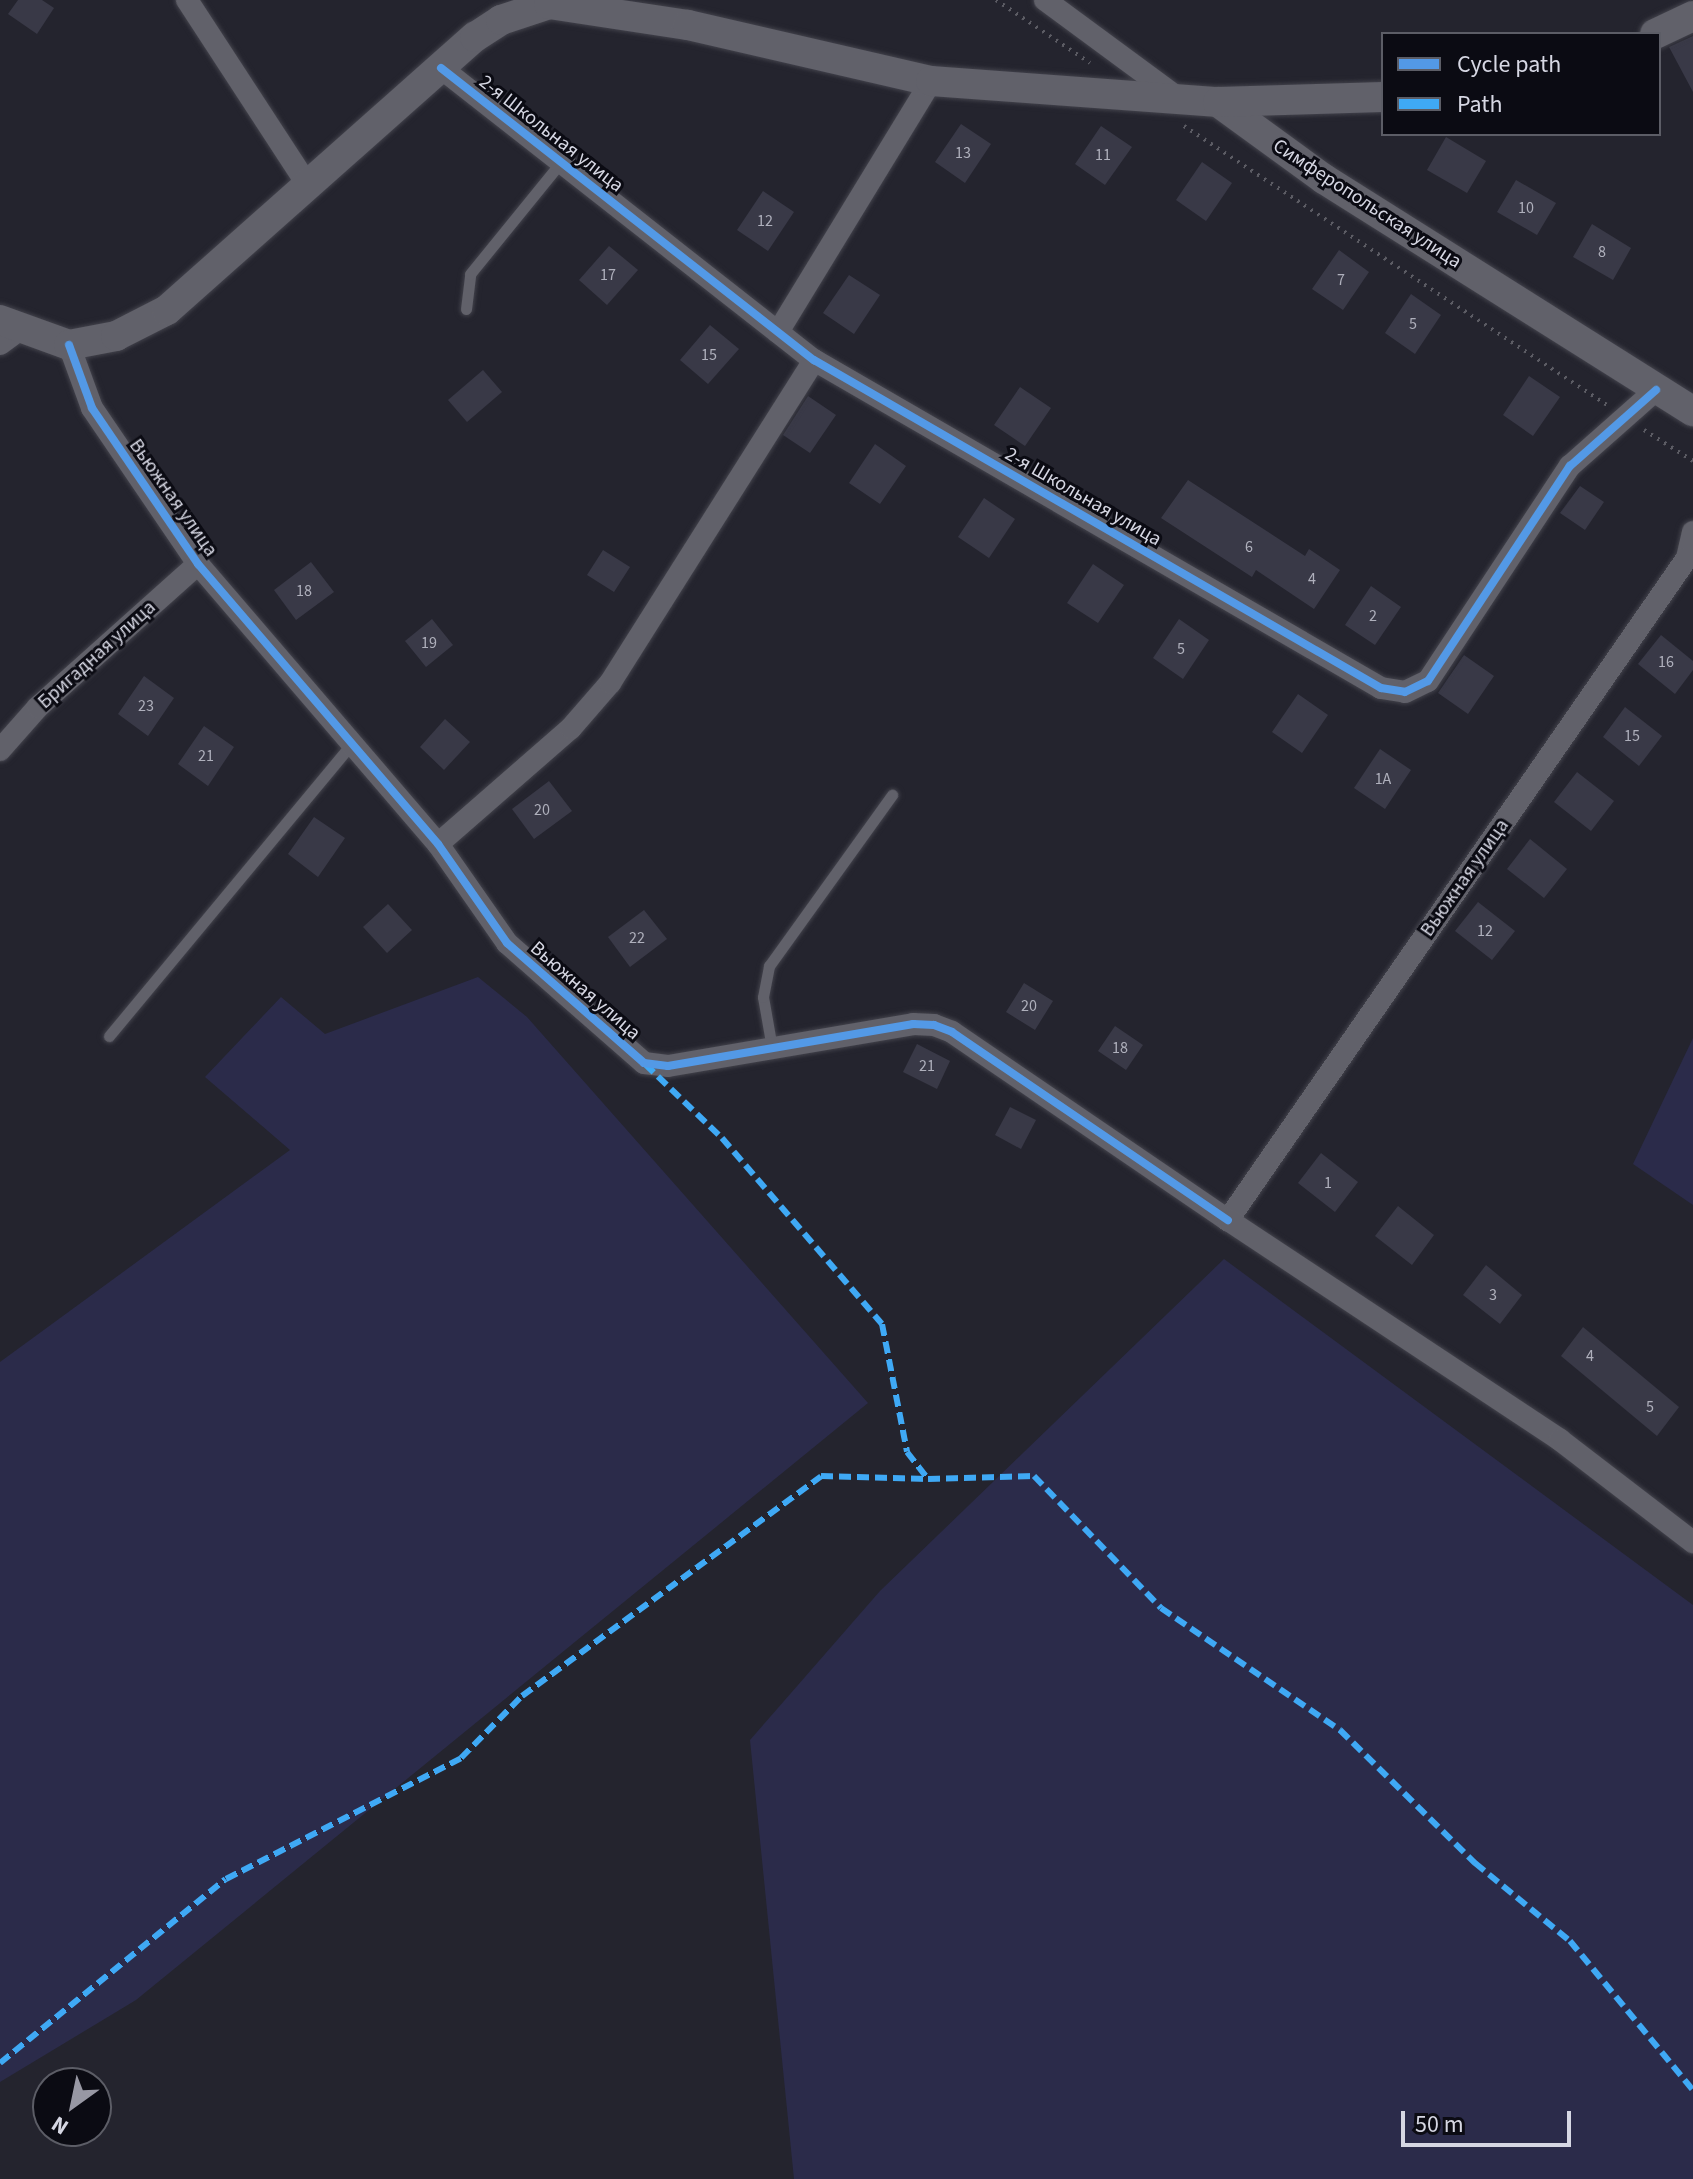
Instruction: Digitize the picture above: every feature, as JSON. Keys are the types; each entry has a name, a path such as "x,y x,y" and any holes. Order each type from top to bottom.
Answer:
{"street":[{"path":"187,0 309,187"},
{"path":"1045,0 1180,111"},
{"path":"6,332 69,345 116,336 167,310 441,68 501,20 549,4 576,4 931,81 1180,111 1218,102 1381,97"},
{"path":"1659,32 1693,16"},
{"name":"2-я Школьная улица","path":"441,68 814,360 1381,688 1405,692 1428,681 1570,466 1656,390"},
{"path":"778,332 931,81"},
{"name":"Симферопольская улица","path":"1218,102 1324,179 1693,411"},
{"name":"Вьюжная улица","path":"69,345 92,408 198,564 438,844 531,968 644,1063 668,1066 913,1024 943,1029 1560,1440 1693,1542"},
{"path":"438,844 571,728 610,683 814,360"},
{"name":"Вьюжная улица","path":"1228,1220 1687,558 1693,532"},
{"name":"Бригадная улица","path":"0,750 38,707 198,564"}],"lane":[{"path":"466,309 470,274 561,162"},
{"path":"109,1036 352,743"},
{"path":"772,1048 763,997 769,966 892,795"}],"path":[{"path":"996,0 1098,69"},
{"path":"1180,111 1625,418 1693,461"}],"shaded area":[{"path":"478,977 527,1017 868,1403 136,2000 0,2082 0,1362 290,1150 205,1077 281,997 325,1034"},
{"path":"1693,1038 1693,1205 1633,1164"},
{"path":"1224,1259 1693,1605 1693,2179 794,2179 750,1740 880,1591"}],"building":[{"path":"18,0 42,0 54,8 37,34 8,14"},
{"path":"1693,36 1693,92 1669,47"},
{"path":"961,124 991,144 965,183 935,162"},
{"path":"1101,126 1132,147 1105,185 1075,164"},
{"path":"1446,137 1486,161 1467,193 1427,170"},
{"path":"1202,162 1232,183 1206,221 1176,200"},
{"path":"1516,180 1556,203 1537,235 1497,212"},
{"path":"763,191 794,212 768,251 737,230"},
{"path":"1592,224 1631,248 1613,280 1573,257"},
{"path":"609,246 638,270 607,305 579,280"},
{"path":"1339,250 1369,272 1343,310 1312,289"},
{"path":"849,275 880,295 854,334 823,313"},
{"path":"1411,294 1441,315 1415,354 1385,333"},
{"path":"710,325 739,349 708,384 680,360"},
{"path":"483,370 502,392 467,422 448,400"},
{"path":"1529,376 1560,397 1533,436 1503,415"},
{"path":"1020,387 1051,408 1025,446 994,425"},
{"path":"808,396 836,415 810,453 783,435"},
{"path":"875,444 906,466 880,504 849,483"},
{"path":"1188,480 1305,556 1309,549 1340,570 1314,609 1256,570 1252,577 1161,518"},
{"path":"1580,486 1604,502 1585,530 1560,513"},
{"path":"984,498 1015,519 989,558 958,537"},
{"path":"603,550 630,567 614,592 587,575"},
{"path":"311,562 334,592 296,620 274,590"},
{"path":"1093,564 1124,585 1098,623 1067,603"},
{"path":"1371,586 1401,607 1375,645 1345,625"},
{"path":"432,619 453,645 426,667 405,641"},
{"path":"1179,619 1209,640 1183,679 1153,658"},
{"path":"1661,635 1693,661 1693,670 1675,694 1638,664"},
{"path":"1464,655 1494,676 1468,714 1438,693"},
{"path":"144,676 174,698 148,736 118,714"},
{"path":"1298,694 1328,715 1302,753 1272,732"},
{"path":"1625,707 1662,736 1639,766 1603,737"},
{"path":"445,719 470,742 444,770 420,747"},
{"path":"204,726 234,747 208,786 178,764"},
{"path":"1380,749 1411,770 1385,809 1354,788"},
{"path":"1577,772 1614,801 1591,831 1554,802"},
{"path":"549,781 572,811 534,839 512,809"},
{"path":"314,817 345,838 318,877 288,854"},
{"path":"1530,839 1567,869 1544,898 1507,869"},
{"path":"1478,902 1515,931 1492,960 1455,931"},
{"path":"388,904 412,930 387,953 363,927"},
{"path":"644,910 667,939 630,967 608,937"},
{"path":"1024,983 1053,1001 1035,1030 1006,1012"},
{"path":"1115,1026 1143,1045 1126,1070 1098,1051"},
{"path":"917,1044 950,1061 937,1089 903,1072"},
{"path":"1010,1107 1036,1120 1021,1149 995,1135"},
{"path":"1321,1153 1358,1182 1335,1212 1298,1183"},
{"path":"1398,1206 1434,1235 1412,1265 1375,1236"},
{"path":"1486,1265 1522,1295 1500,1324 1463,1295"},
{"path":"1583,1327 1679,1407 1657,1436 1561,1356"}],"marked path":[{"path":"645,1064 722,1138 882,1324 907,1452 928,1479 1034,1476 1161,1608 1340,1730 1475,1863 1570,1941 1693,2090"},
{"path":"0,2063 226,1879 461,1758 522,1696 821,1476 928,1479"}],"cycle path":[{"path":"441,68 814,360 1381,688 1405,692 1428,681 1570,466 1656,390"},
{"path":"69,345 92,408 198,564 438,844 507,943 644,1063 668,1066 913,1024 934,1025 952,1032 1228,1220"}]}
